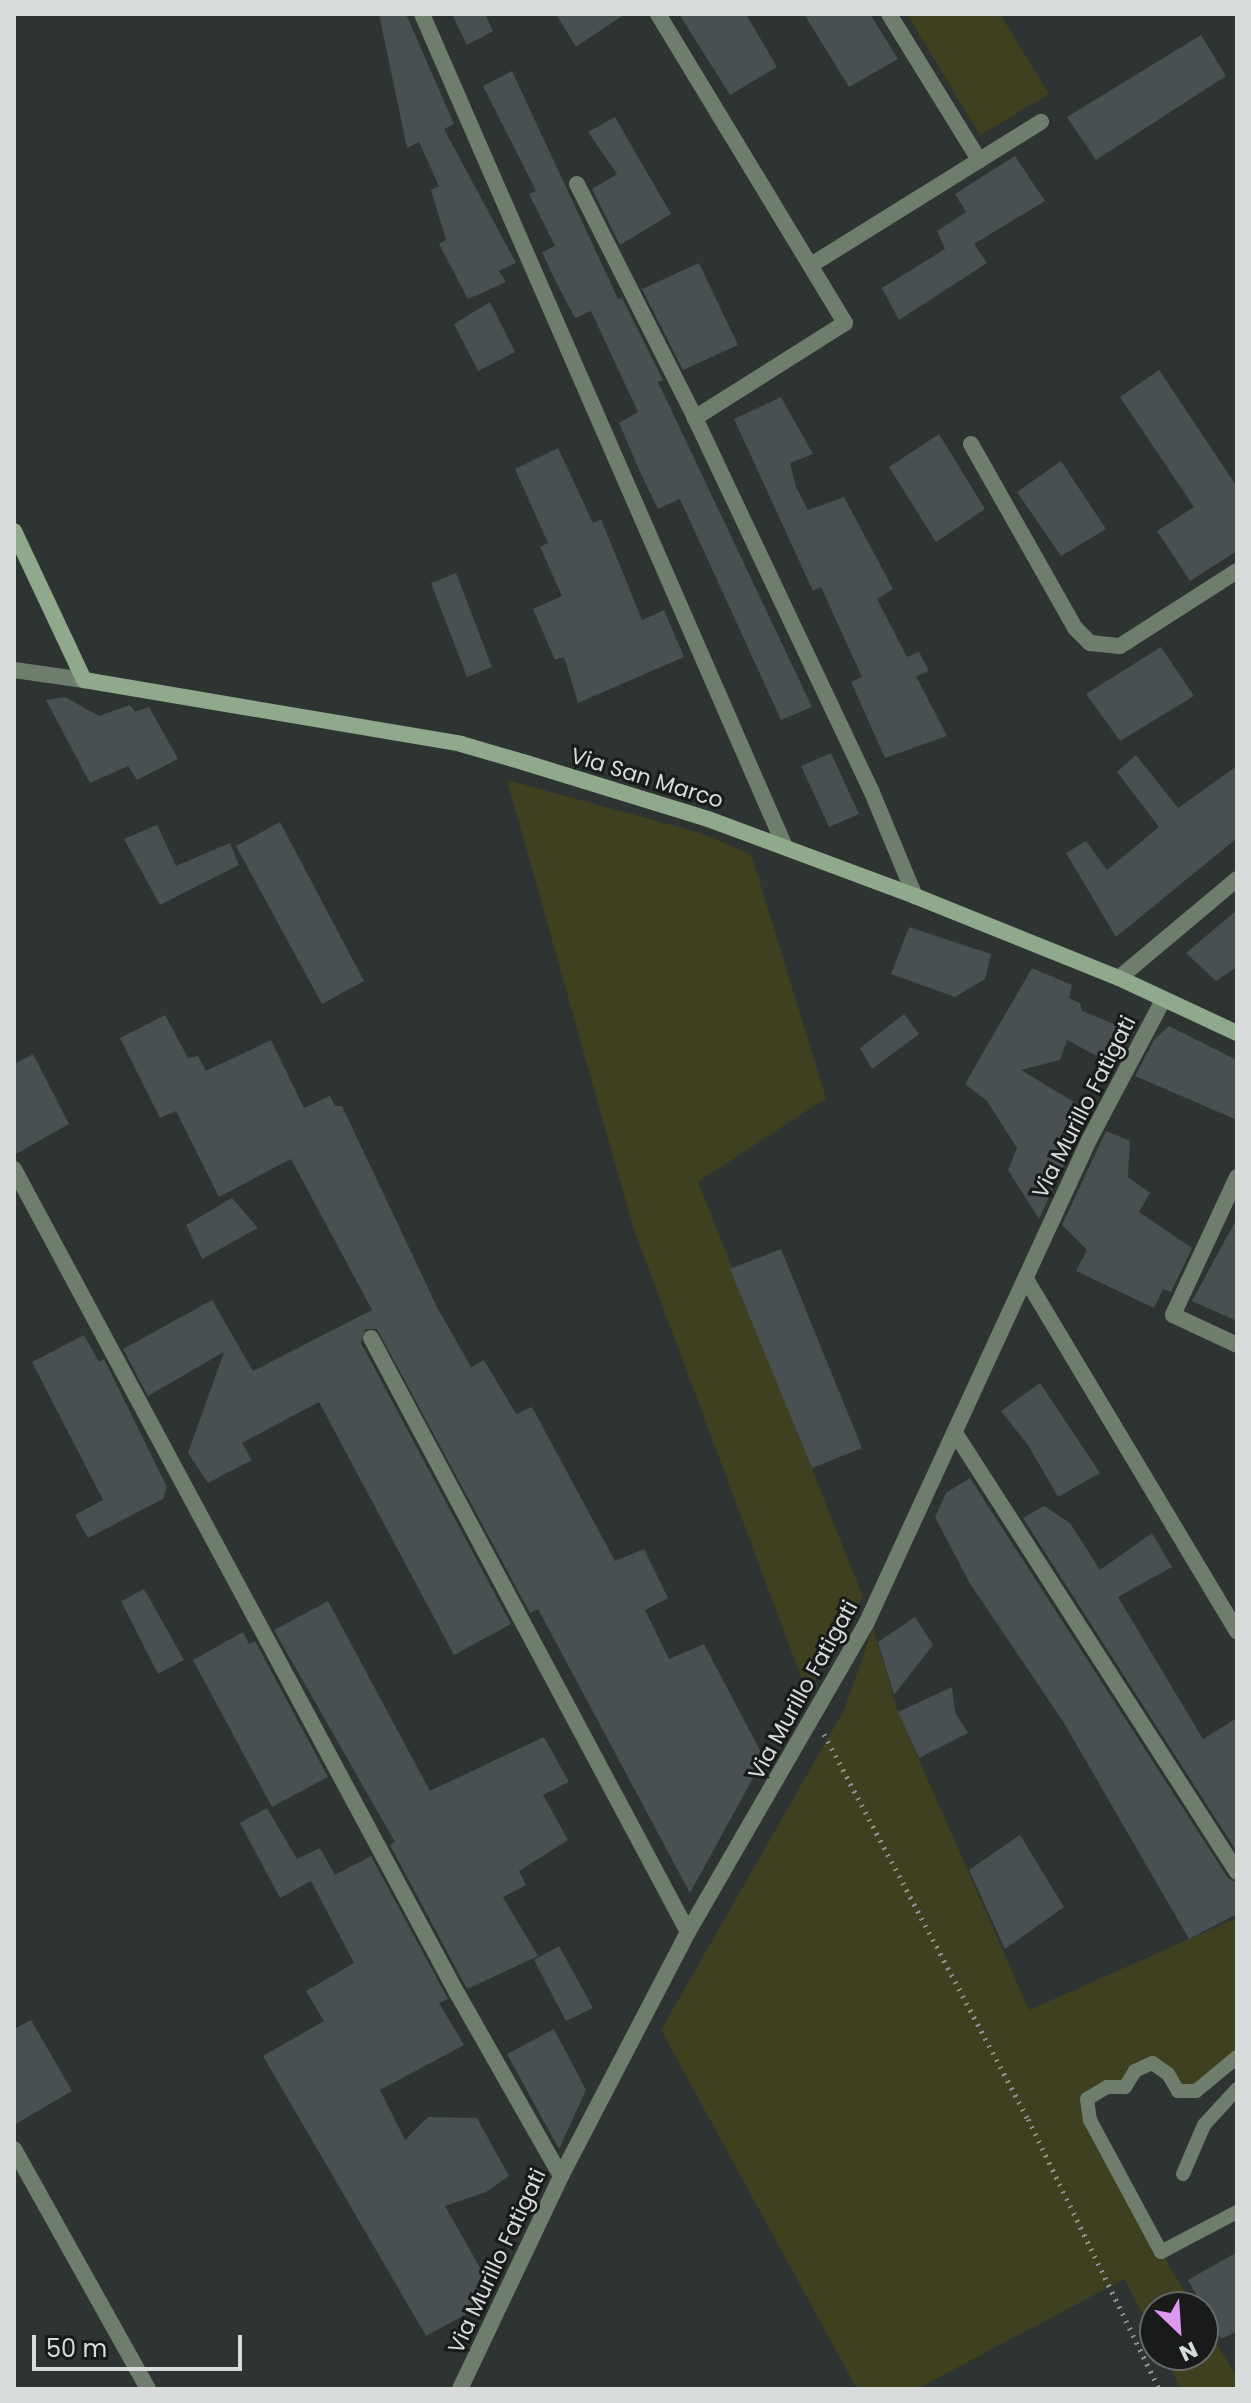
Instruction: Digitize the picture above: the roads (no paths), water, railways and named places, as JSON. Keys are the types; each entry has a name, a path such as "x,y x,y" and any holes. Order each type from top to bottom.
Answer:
{"main road":[{"path":"14,531 84,680"},
{"name":"Via San Marco","path":"84,680 461,744 785,847 1119,978 1237,1033"}],"street":[{"path":"422,14 785,847"},
{"path":"658,14 845,323 695,418"},
{"path":"889,14 979,160"},
{"path":"811,265 1041,122"},
{"path":"577,184 695,418 871,790 915,896"},
{"path":"971,444 1075,628 1090,643 1120,646 1237,571"},
{"name":"Via San Marco","path":"14,670 84,680"},
{"path":"1119,978 1237,879"},
{"name":"Via Murillo Fatigati","path":"460,2389 561,2176 688,1932 866,1624 957,1436 1089,1140 1163,1000"},
{"path":"14,1169 457,1993 561,2176"},
{"path":"1237,1177 1173,1315 1237,1345"},
{"path":"1026,1279 1237,1632"},
{"path":"371,1338 688,1932"},
{"path":"957,1436 1237,1872"},
{"path":"14,2149 148,2389"}],"lane":[{"path":"1237,2057 1196,2091 1178,2091 1168,2074 1152,2063 1135,2071 1125,2087 1107,2087 1087,2099 1090,2120 1161,2252 1237,2212"},
{"path":"1183,2174 1204,2125 1237,2089"}]}
